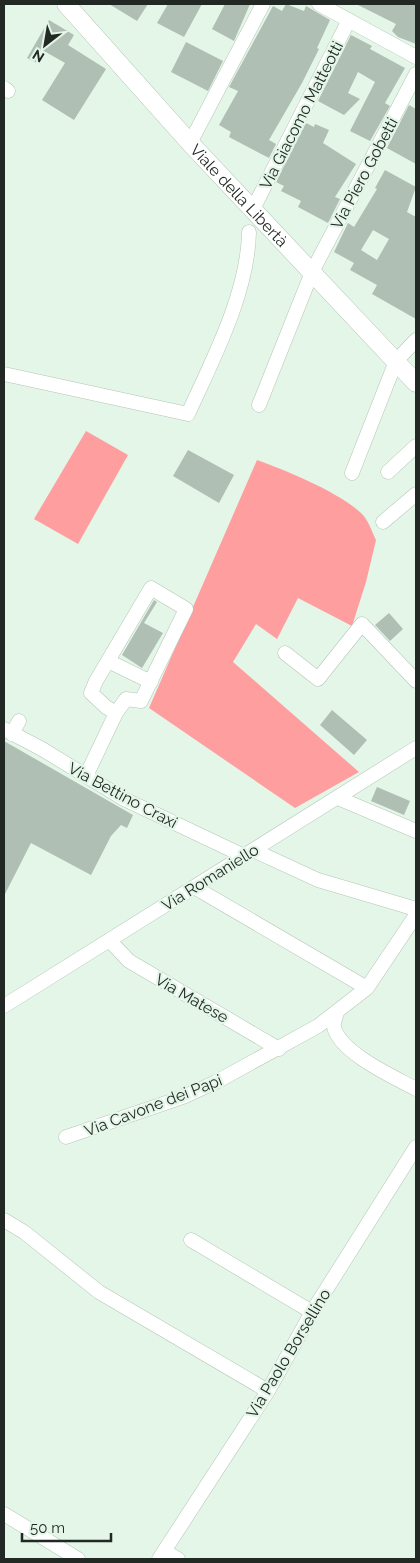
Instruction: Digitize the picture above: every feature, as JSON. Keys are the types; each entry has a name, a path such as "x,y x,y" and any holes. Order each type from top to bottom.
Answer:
{"main road":[{"name":"Viale della Libertà","path":"66,4 190,143 416,383"}],"street":[{"path":"190,143 263,4"},
{"path":"319,4 416,57"},
{"name":"Via Giacomo Matteotti","path":"4,374 188,414 234,306 243,268 240,244 249,232 349,20"},
{"name":"Via Piero Gobetti","path":"259,406 312,272 416,74"},
{"path":"352,473 396,361 416,340"},
{"path":"388,472 416,446"},
{"path":"383,522 416,494"},
{"path":"86,776 116,712 126,698 141,701 186,609 151,588 108,660 91,693 106,707 116,712"},
{"path":"285,652 318,679 362,624 416,681"},
{"path":"108,660 151,682"},
{"path":"8,731 18,721"},
{"name":"Via Bettino Craxi","path":"8,731 124,799 248,853 318,880 416,909"},
{"name":"Via Romaniello","path":"4,1006 416,748"},
{"path":"338,798 416,831"},
{"path":"194,887 366,988"},
{"name":"Via Cavone dei Papi","path":"66,1137 183,1097 279,1049 337,1012 366,988 416,915"},
{"name":"Via Matese","path":"109,940 128,961 279,1049"},
{"path":"337,1012 334,1026 338,1037 351,1051 416,1089"},
{"name":"Via Paolo Borsellino","path":"161,1555 268,1391 312,1312 416,1146"},
{"path":"4,1220 24,1232 100,1292 268,1391"},
{"path":"191,1240 312,1312"},
{"path":"4,1514 78,1559"},
{"path":"161,1555 178,1559"}],"shaded area":[{"path":"86,431 128,455 78,544 34,519"},
{"path":"257,460 311,482 351,505 366,519 376,540 366,582 352,626 298,598 277,639 256,624 233,662 359,772 295,808 149,708"}],"building":[{"path":"109,4 148,4 137,21"},
{"path":"168,4 202,4 184,37 157,23"},
{"path":"225,4 250,4 234,41 212,29"},
{"path":"286,4 304,11 306,6 330,20 317,48 319,49 302,83 269,140 276,144 269,158 229,137 231,132 219,125 238,91 229,87 273,6 282,11"},
{"path":"356,4 416,4 416,44 398,37 392,31 396,24"},
{"path":"49,20 74,35 68,45 106,69 74,120 42,100 65,63 44,51 37,63 27,58"},
{"path":"351,35 372,46 370,49 405,68 385,103 390,106 370,141 350,131 375,82 358,72 348,93 360,99 344,115 318,101"},
{"path":"186,42 223,61 208,91 171,72"},
{"path":"409,105 416,109 416,164 387,148"},
{"path":"306,123 314,127 315,124 329,130 323,143 356,164 335,197 340,199 328,223 298,207 301,201 281,191 284,186 276,182"},
{"path":"385,170 416,187 407,212 416,217 416,319 372,294 377,285 350,270 354,263 334,252 348,223 354,227 377,189 375,188","holes":["373,230 389,239 377,260 361,250"]},
{"path":"188,450 234,475 219,503 173,476"},
{"path":"154,600 157,602 144,623 163,633 142,668 122,655"},
{"path":"389,613 403,629 390,641 375,625"},
{"path":"332,710 367,740 354,755 320,725"},
{"path":"4,741 133,815 127,828 121,825 111,836 91,875 31,843 4,896"},
{"path":"377,787 410,801 404,815 371,801"}]}
